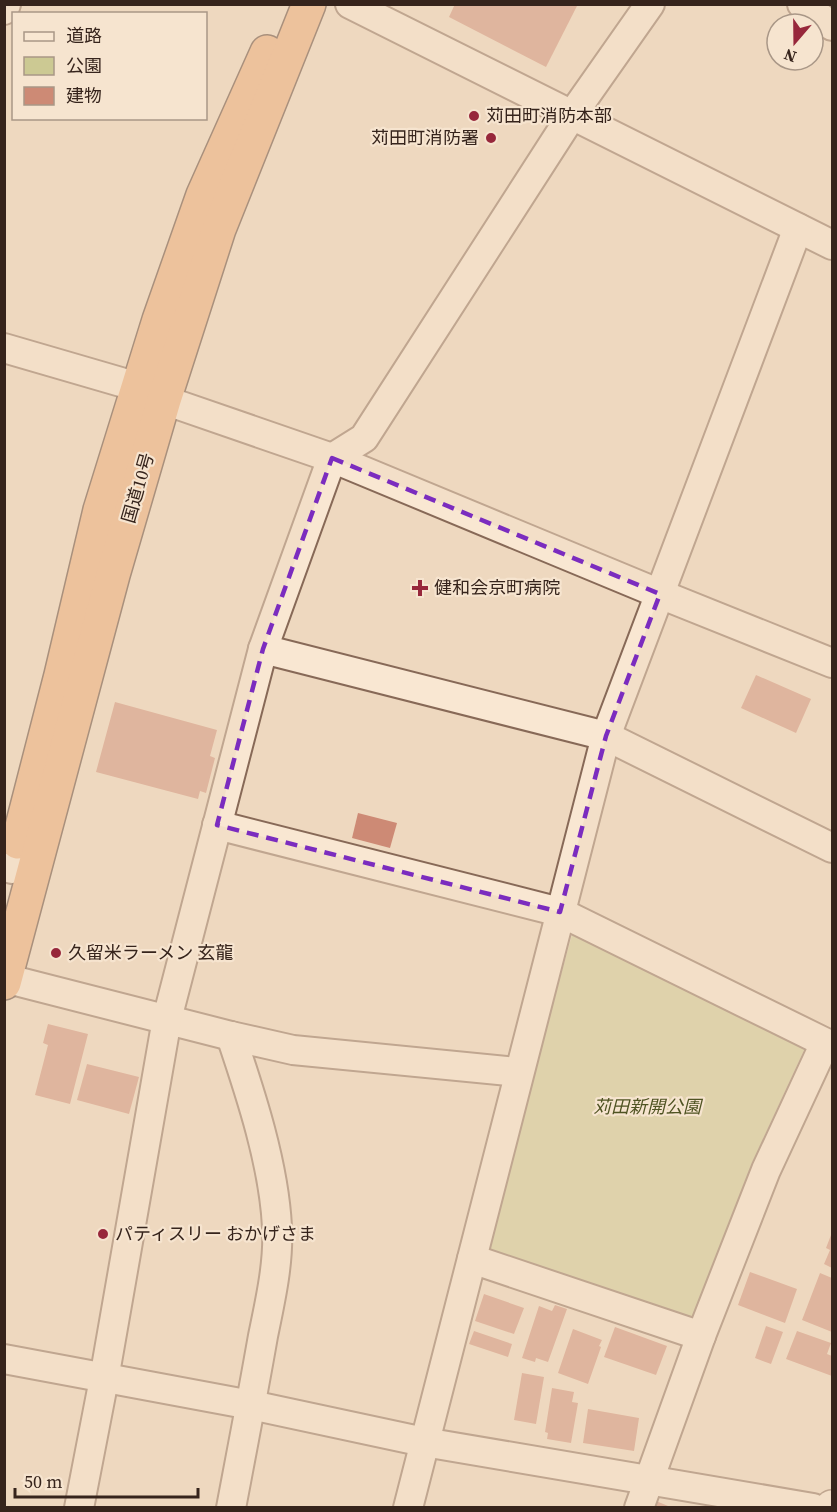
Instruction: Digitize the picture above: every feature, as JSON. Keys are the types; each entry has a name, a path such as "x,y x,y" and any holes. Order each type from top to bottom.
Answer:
{"highway":[{"name":"国道10号","path":"5,979 113,575 151,394 159,320 203,195 288,4"},
{"name":"国道10号","path":"7,878 61,675 100,510 151,394 309,4"}],"street":[{"path":"4,10 6,4"},
{"path":"350,4 832,245"},
{"path":"79,1508 168,1020 263,648 332,458 364,438 572,115 650,4"},
{"path":"802,4 832,26"},
{"path":"408,1508 606,736 798,228"},
{"path":"4,348 151,394 332,458 832,663"},
{"path":"263,648 606,736 832,848"},
{"path":"217,825 560,912 829,1045 766,1170 700,1336 639,1508"},
{"path":"5,979 293,1050 518,1072"},
{"path":"231,1036 247,1085 269,1169 277,1227 277,1250 272,1282 231,1508"},
{"path":"472,1259 700,1336"},
{"path":"4,1359 251,1405 424,1442 813,1508"}],"highlighted area":[{"path":"332,458 660,594 606,736 560,912 217,825 263,649"}],"green space":[{"name":"苅田新開公園","path":"572,935 805,1048 752,1163 692,1321 483,1251"}],"building":[{"path":"455,4 578,4 546,67 449,17"},
{"path":"756,675 811,699 796,733 741,708"},
{"path":"115,702 217,730 210,756 215,758 206,793 200,791 198,799 96,772"},
{"path":"358,813 397,823 390,848 352,838"},
{"path":"48,1024 88,1034 70,1104 35,1095 48,1045 43,1043"},
{"path":"87,1064 139,1077 129,1114 77,1100"},
{"path":"831,1235 832,1268 824,1264 830,1250 826,1248"},
{"path":"750,1272 797,1289 785,1323 738,1305"},
{"path":"820,1273 832,1278 832,1332 802,1320"},
{"path":"484,1294 524,1308 514,1334 475,1321"},
{"path":"555,1305 567,1309 548,1362 536,1358 535,1362 522,1358 539,1306 552,1311"},
{"path":"766,1326 783,1332 771,1364 755,1358"},
{"path":"615,1327 667,1346 656,1375 604,1357"},
{"path":"573,1329 602,1340 588,1384 558,1373"},
{"path":"474,1331 512,1344 508,1357 469,1344"},
{"path":"797,1331 831,1343 827,1354 832,1356 832,1376 786,1359"},
{"path":"522,1373 544,1377 536,1424 514,1420"},
{"path":"552,1388 574,1392 572,1402 578,1403 571,1443 547,1439 548,1433 545,1432"},
{"path":"588,1409 639,1418 634,1451 583,1443"},
{"path":"656,1501 673,1508 653,1508"}],"place":[{"name":"苅田町消防本部","path":"474,116"},
{"name":"苅田町消防署","path":"491,138"},
{"name":"健和会京町病院","path":"420,588"},
{"name":"久留米ラーメン 玄龍","path":"56,953"},
{"name":"パティスリー おかげさま","path":"103,1234"}]}
